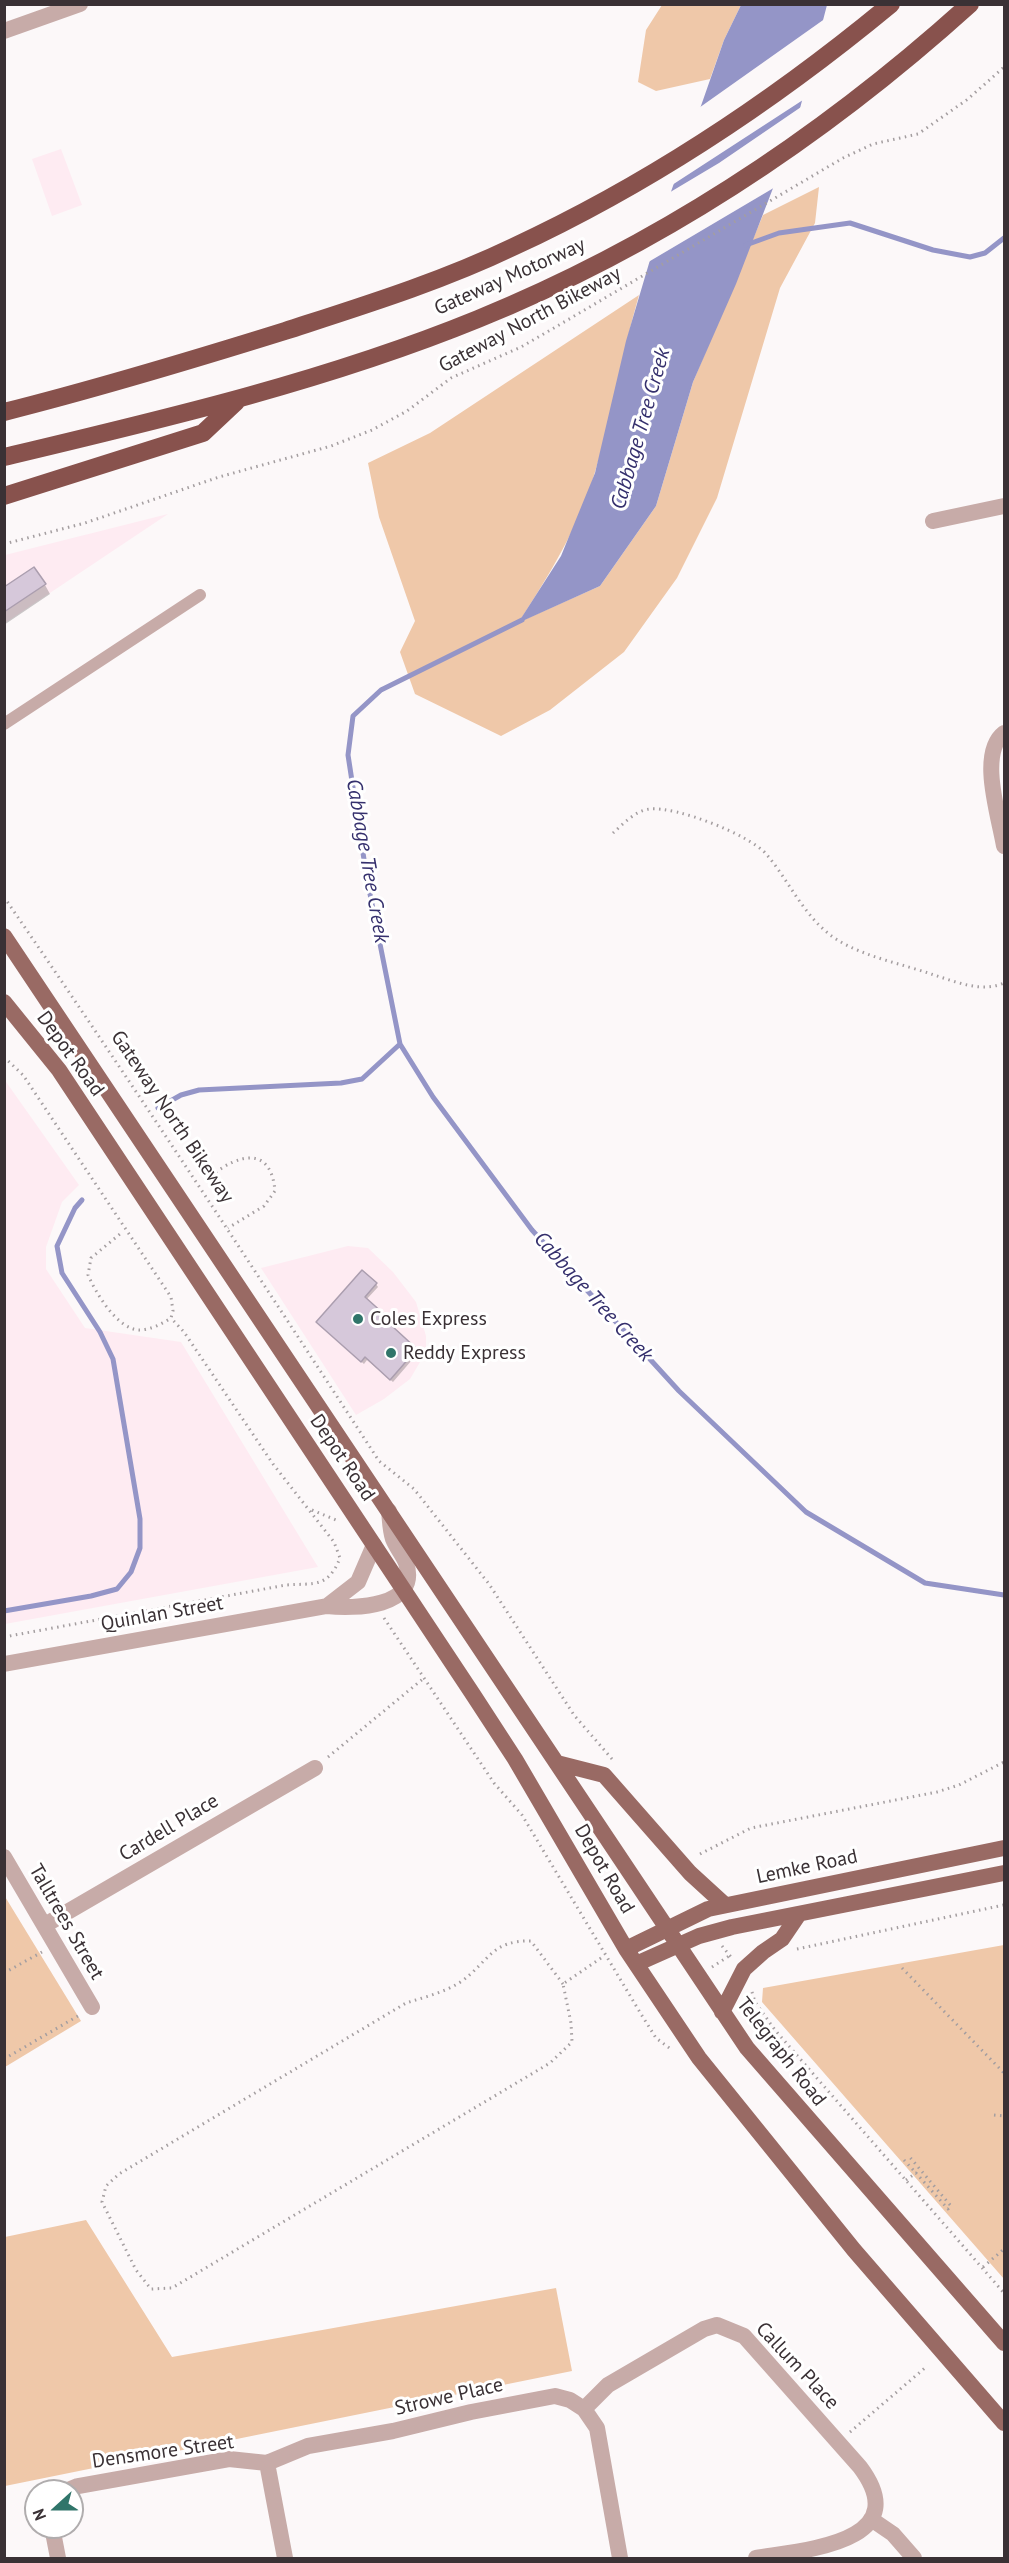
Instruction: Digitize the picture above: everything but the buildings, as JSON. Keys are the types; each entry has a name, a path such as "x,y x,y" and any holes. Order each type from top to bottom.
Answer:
{"highway":[{"name":"Gateway Motorway","path":"4,412 204,357 379,300 459,271 514,247 605,200 723,130 861,29 891,4"},
{"name":"Gateway Motorway","path":"4,457 239,399 379,356 479,319 583,271 644,239 709,200 835,116 916,53 970,4"},
{"path":"4,496 203,433 239,399"}],"main road":[{"name":"Depot Road","path":"4,936 557,1763"},
{"name":"Depot Road","path":"4,1002 59,1070 515,1759 627,1949"},
{"path":"557,1763 604,1775 690,1873 725,1905"},
{"name":"Telegraph Road","path":"557,1763 747,2048 1005,2343"},
{"name":"Lemke Road","path":"627,1949 698,1912 1005,1848"},
{"path":"636,1964 678,1945 732,1927 1005,1873"},
{"path":"722,2013 744,1969 782,1939 799,1914"},
{"path":"627,1949 684,2037 725,2091 861,2258 1005,2423"}],"street":[{"path":"4,32 80,4"},
{"path":"933,521 1005,506"},
{"path":"1005,733 996,739 990,756 1005,846"},
{"path":"389,1511 392,1537 406,1564 408,1576 403,1589"},
{"name":"Quinlan Street","path":"327,1606 358,1582 374,1545"},
{"name":"Quinlan Street","path":"4,1664 327,1606 350,1608 375,1605 403,1589"},
{"name":"Cardell Place","path":"45,1926 315,1768"},
{"name":"Talltrees Street","path":"4,1857 92,2007"},
{"name":"Callum Place","path":"584,2409 619,2378 697,2332 717,2325 744,2336 866,2475 875,2501 871,2519"},
{"name":"Strowe Place","path":"267,2463 308,2446 393,2431 545,2397 563,2398 584,2409"},
{"path":"584,2409 593,2421 599,2436 620,2559"},
{"name":"Densmore Street","path":"84,2485 229,2459 267,2463"},
{"path":"267,2463 285,2559"},
{"path":"756,2559 845,2541 859,2533 871,2519 893,2534 914,2559"},
{"path":"54,2539 58,2559"}],"lane":[{"path":"4,724 200,595"}],"path":[{"name":"Gateway North Bikeway","path":"4,544 85,523 219,477 331,446 372,430 407,411 451,378 521,347 559,326 831,166 873,144 918,134 968,99 1005,67"},
{"path":"613,833 633,816 650,809 679,811 732,833 765,853 817,923 836,939 869,953 980,988 1005,982"},
{"name":"Gateway North Bikeway","path":"4,897 228,1228 264,1206 275,1191 274,1178 265,1164 254,1157 240,1158 225,1164 211,1176"},
{"path":"4,1058 23,1075 171,1296 173,1311 171,1318"},
{"path":"228,1228 380,1461 414,1489 482,1575 574,1715 614,1760"},
{"path":"120,1234 91,1258 88,1275 93,1286 123,1324 132,1329 142,1330 171,1318"},
{"path":"4,1637 286,1585 322,1583 334,1574 340,1558 334,1542 273,1464 184,1332 171,1318"},
{"path":"381,1614 494,1783 522,1815 604,1956 664,2046"},
{"path":"315,1768 424,1678"},
{"path":"692,1847 700,1854 751,1828 937,1791 959,1785 1005,1762"},
{"path":"794,1950 825,1941 1005,1905"},
{"path":"513,1941 531,1941 563,1984 571,2023 572,2042 550,2062 172,2288 151,2289 136,2270 102,2202 106,2186 119,2174 406,2003 444,1990 462,1980 486,1956 513,1941"},
{"path":"4,1974 56,1944"},
{"path":"563,1984 604,1956"},
{"path":"902,1968 1005,2073"},
{"path":"753,1986 755,2002 774,2030 1005,2293"},
{"path":"4,2059 92,2007"},
{"path":"994,2115 1005,2116"},
{"path":"904,2160 948,2209 951,2206 908,2155"},
{"path":"906,2180 916,2174"},
{"path":"983,2268 1005,2249"},
{"path":"838,2442 926,2367"}],"shaded area":[{"path":"662,5 741,5 724,40 710,79 656,91 638,82 646,30"},
{"path":"61,149 82,205 52,216 32,159"},
{"path":"819,187 815,223 780,288 717,498 677,578 624,652 550,710 501,736 415,694 400,652 415,621 379,517 368,463 430,433 639,295 607,428 581,512 562,550 519,622 600,586 656,506 693,382 763,215"},
{"path":"168,514 5,623 5,555"},
{"path":"4,1079 79,1185 62,1202 46,1247 46,1269 85,1328 181,1342 318,1567 5,1624"},
{"name":"Coles Express","path":"348,1246 368,1248 393,1272 416,1302 426,1336 426,1352 410,1379 384,1399 356,1415 261,1268"},
{"path":"4,1895 81,2021 5,2067 4,2067"},
{"path":"1004,1945 1004,2279 762,2002 763,1988"},
{"path":"86,2220 172,2357 556,2288 572,2371 40,2479 24,2479 24,2482 5,2486 5,2237"}],"water":[{"path":"741,5 827,5 792,139 736,284 693,382 656,506 600,586 518,623 561,556 595,473 626,341 666,206 724,40"}],"pier":[{"path":"826,18 806,98 669,187 696,110"},
{"path":"804,105 795,140 777,186 645,264 667,194 719,163"}],"waterway":[{"path":"746,245 779,233 850,223 933,250 970,257 985,253 1004,238"},
{"name":"Cabbage Tree Creek","path":"522,620 381,690 353,716 348,755 367,879 400,1044 433,1097 532,1230 679,1391 806,1512 925,1583 1004,1595"},
{"path":"158,1108 181,1095 199,1090 341,1083 362,1079 400,1044"},
{"path":"4,1611 91,1596 117,1589 131,1572 140,1548 140,1519 113,1359 100,1332 62,1273 57,1246 75,1208 82,1200"}],"place":[{"name":"Coles Express","path":"358,1319"},
{"name":"Reddy Express","path":"391,1353"}]}
